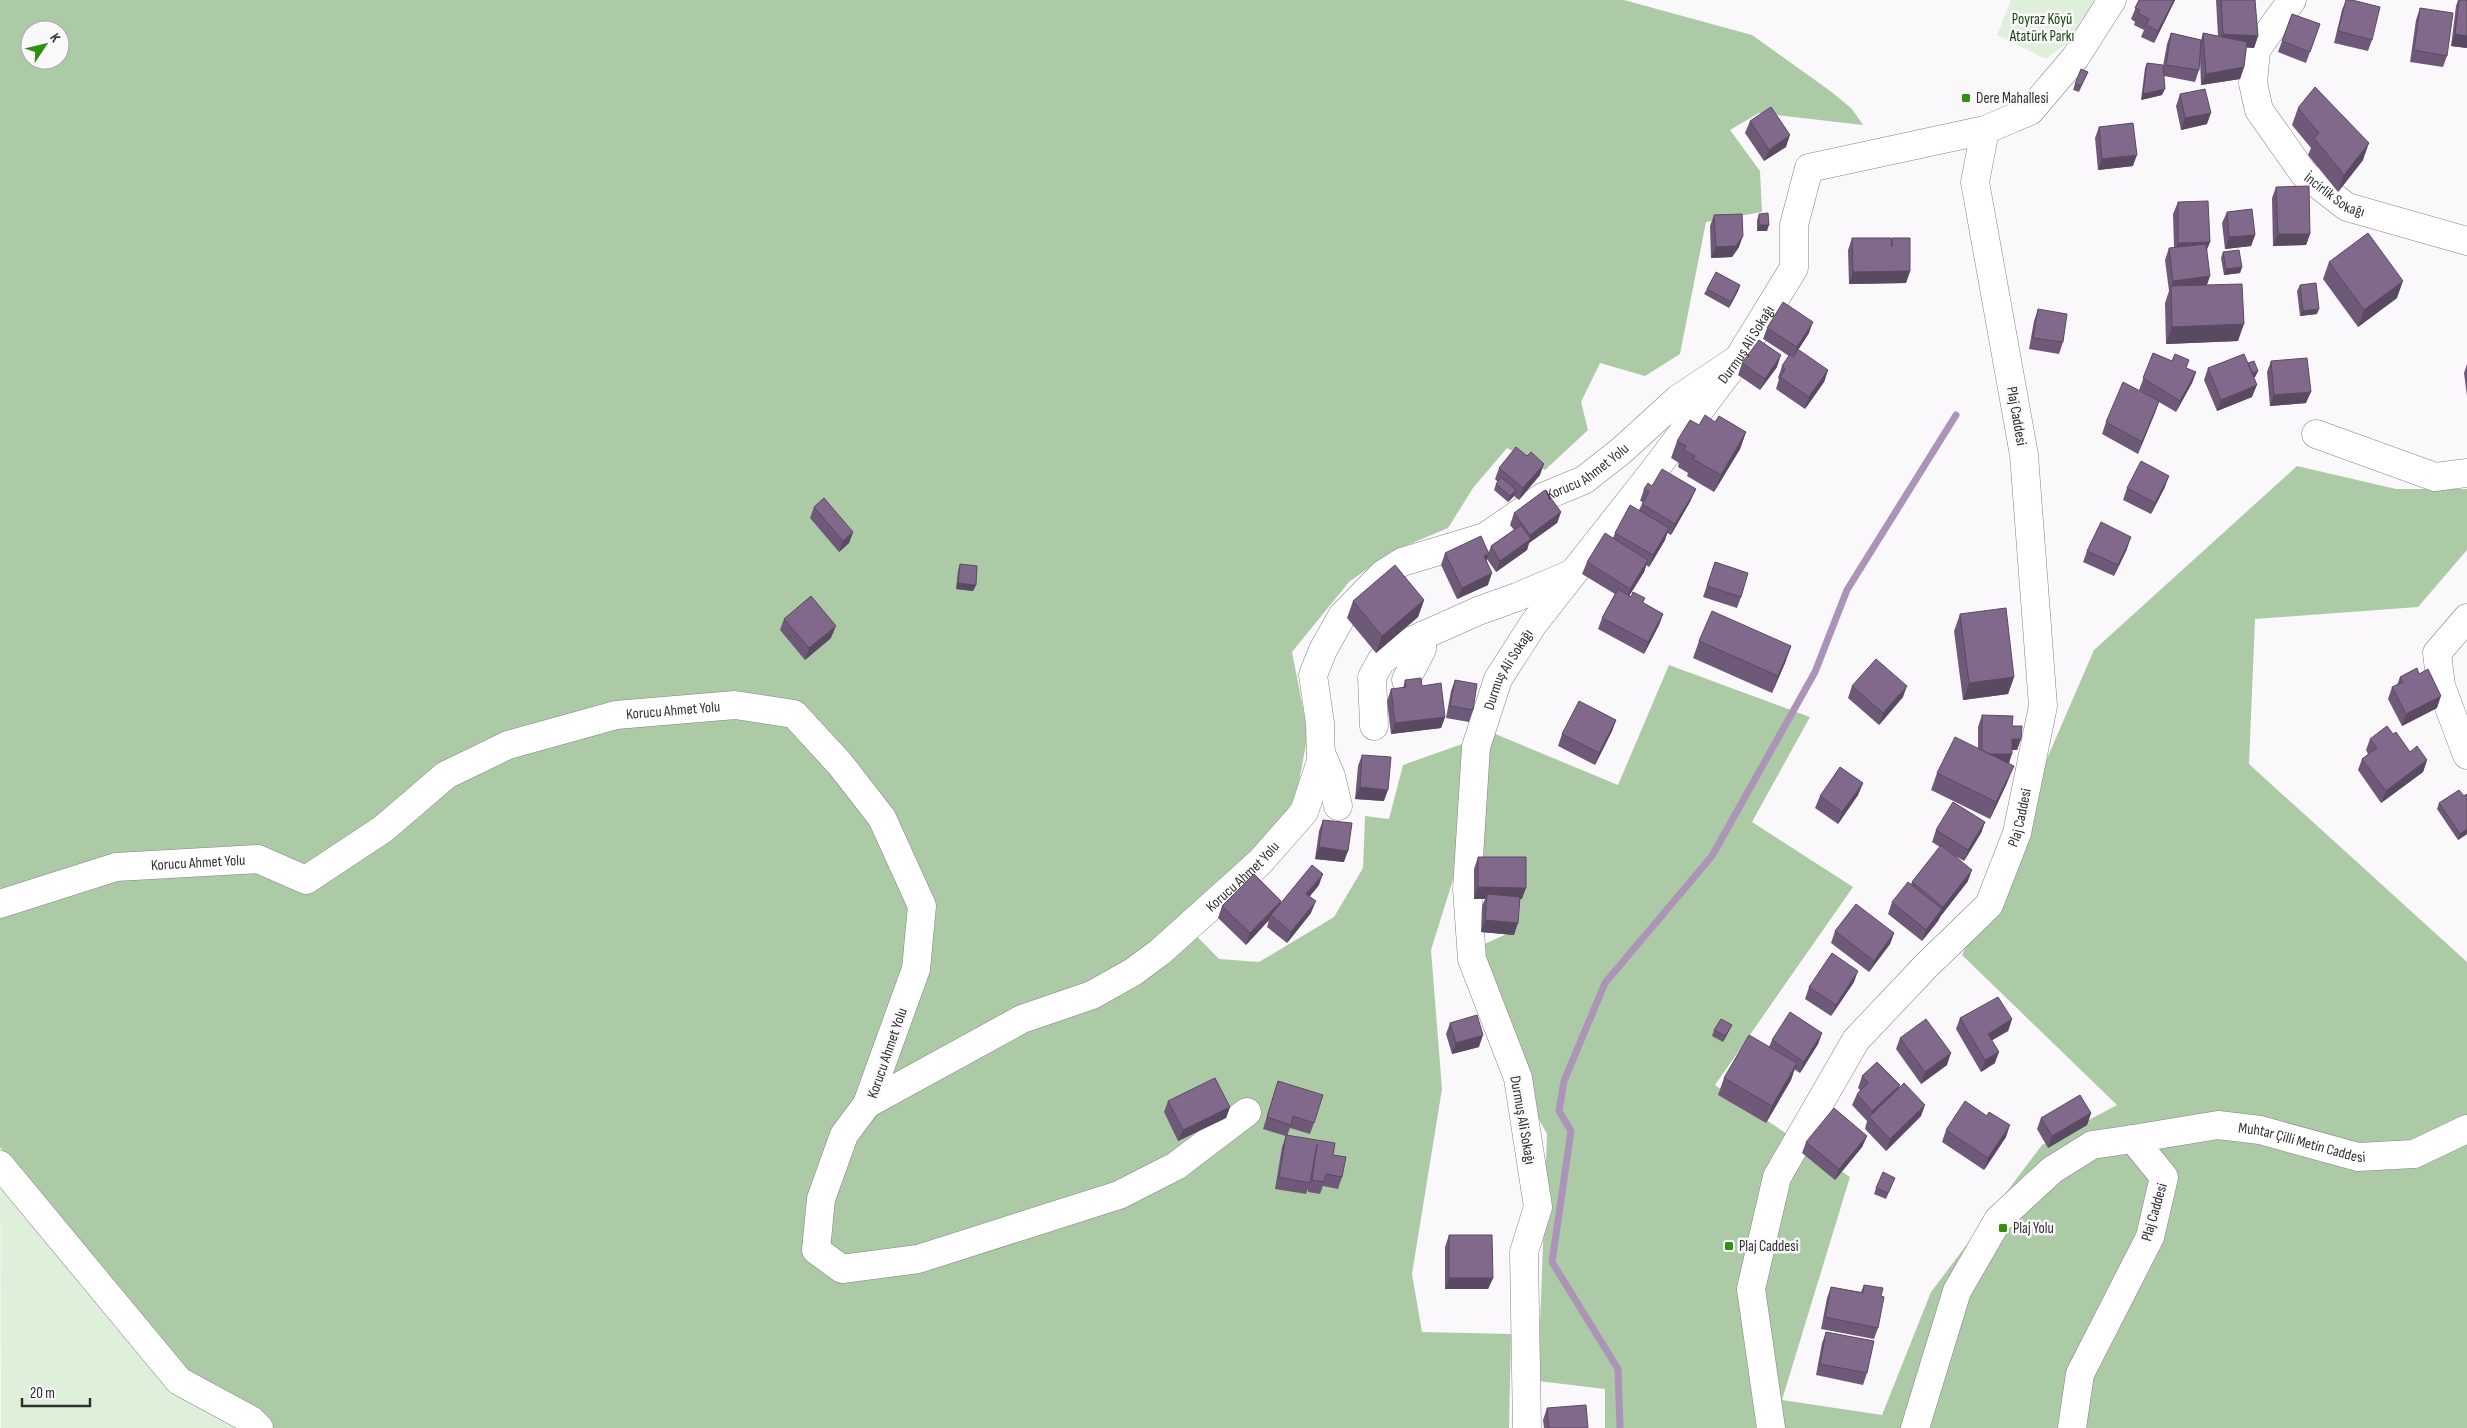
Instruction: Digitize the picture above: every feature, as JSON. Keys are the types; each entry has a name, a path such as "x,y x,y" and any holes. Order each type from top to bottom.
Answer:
{"street":[{"path":"1985,130 2030,111 2075,58 2112,0"},
{"name":"İncirlik Sokağı","path":"2292,0 2256,50 2253,83 2259,110 2304,174 2347,207 2467,241"},
{"name":"Durmuş Ali Sokağı","path":"1527,1428 1524,1252 1538,1207 1518,1078 1472,959 1467,889 1476,747 1498,679 1534,623 1738,359 1794,268 1794,225 1809,168 1985,130"},
{"name":"Plaj Caddesi","path":"1771,1428 1751,1288 1777,1177 1856,1040 1926,966 1989,905 2017,833 2043,706 2024,455 1974,182 1985,130"},
{"name":"Korucu Ahmet Yolu","path":"867,1104 1022,1019 1092,995 1133,972 1160,952 1260,862 1304,812 1321,760 1320,723 1313,675 1323,650 1342,616 1383,574 1402,562 1485,537 1543,497 1584,480 1621,451 1678,399 1738,359"},
{"path":"2316,434 2435,477 2467,473"},
{"path":"1374,726 1372,677 1381,661 1402,645 1574,572"},
{"path":"2467,618 2438,653 2441,686 2467,755"},
{"path":"1406,680 1422,649 1422,636"},
{"name":"Korucu Ahmet Yolu","path":"0,904 116,867 258,859 306,880 383,829 446,775 508,745 616,715 735,705 794,714 840,764 882,818 922,906 916,969 867,1104"},
{"path":"1321,753 1332,776 1338,806"},
{"path":"867,1104 844,1135 821,1199 816,1250 842,1269 918,1259 1119,1195 1176,1166 1247,1112"},
{"name":"Muhtar Çilli Metin Caddesi","path":"2133,1139 2218,1125 2260,1130 2358,1158 2414,1154 2467,1129"},
{"path":"1915,1428 1958,1291 1998,1220 2052,1170 2092,1145 2133,1139"},
{"name":"Plaj Caddesi","path":"2072,1428 2080,1374 2150,1237 2164,1177 2133,1139"},
{"path":"0,1165 179,1381 251,1420 259,1428"}],"green space":[{"path":"0,0 1624,0 1752,35 1833,93 1852,109 1863,125 1759,113 1730,130 1760,171 1762,212 1706,222 1680,354 1645,376 1600,363 1581,402 1588,430 1545,470 1507,448 1473,488 1448,528 1391,552 1349,582 1292,652 1308,734 1297,792 1278,831 1181,920 1219,959 1259,962 1334,917 1363,868 1365,816 1389,819 1403,765 1493,733 1618,785 1669,665 1810,717 1752,822 1853,887 1715,1085 1850,1177 1782,1400 1882,1415 1931,1292 2042,1145 2117,1105 1962,955 2094,650 2297,466 2396,489 2467,489 2467,550 2418,607 2255,619 2249,764 2467,962 2467,1428 1605,1428 1605,1389 1538,1381 1547,1134 1521,1087 1480,946 1511,932 1512,868 1457,867 1431,950 1442,1089 1412,1274 1422,1332 1511,1334 1509,1428 262,1428 181,1366 0,1147"},
{"name":"Poyraz Köyü Atatürk Parkı","path":"2011,0 2095,0 2074,38 2046,59 1997,35"},
{"path":"0,1147 181,1366 262,1428 1,1428"}],"building":[{"path":"2139,0 2174,0 2158,31 2146,25 2149,19 2138,13 2140,10 2135,8"},
{"path":"2221,0 2255,0 2258,36 2223,34"},
{"path":"2346,0 2380,7 2372,40 2338,31"},
{"path":"2459,0 2467,0 2467,36 2455,34"},
{"path":"2420,8 2453,13 2447,56 2414,50"},
{"path":"2292,14 2320,24 2310,52 2282,41"},
{"path":"2171,33 2201,40 2199,70 2166,65"},
{"path":"2203,33 2247,42 2244,67 2206,74"},
{"path":"2147,63 2163,65 2165,89 2143,94"},
{"path":"2081,69 2088,72 2081,86 2075,84"},
{"path":"2315,87 2369,143 2344,175 2314,138 2319,133 2298,108"},
{"path":"2205,89 2211,113 2185,118 2180,94"},
{"path":"1771,107 1790,135 1769,150 1750,121"},
{"path":"2133,123 2137,155 2102,159 2099,127"},
{"path":"2309,186 2310,234 2278,234 2276,187"},
{"path":"2208,201 2210,242 2178,243 2178,202"},
{"path":"2252,209 2255,235 2229,237 2227,212"},
{"path":"1768,213 1769,225 1759,225 1759,214"},
{"path":"1742,214 1743,236 1736,246 1716,247 1714,215"},
{"path":"2368,233 2403,281 2364,310 2329,262"},
{"path":"1852,238 1891,238 1892,247 1892,238 1910,238 1910,271 1853,272"},
{"path":"2206,244 2210,276 2173,281 2169,248"},
{"path":"2239,250 2242,267 2226,269 2223,252"},
{"path":"1716,272 1740,285 1731,302 1707,289"},
{"path":"2316,283 2319,309 2303,311 2300,285"},
{"path":"2242,284 2244,324 2172,327 2171,286"},
{"path":"1783,302 1813,322 1797,347 1767,328"},
{"path":"2038,309 2067,314 2063,342 2033,338"},
{"path":"1759,340 1781,355 1765,379 1742,363"},
{"path":"1799,350 1828,370 1809,397 1780,377 1785,369 1782,366 1790,354 1794,357"},
{"path":"2153,353 2172,361 2175,354 2189,360 2186,368 2196,372 2180,401 2143,378"},
{"path":"2244,354 2257,385 2221,400 2208,368"},
{"path":"2307,358 2311,392 2274,395 2271,361"},
{"path":"2254,361 2258,371 2252,373 2248,363"},
{"path":"2123,382 2159,401 2142,442 2106,422"},
{"path":"1705,415 1715,422 1719,416 1746,432 1721,475 1693,459 1695,456 1684,450 1686,446 1677,441 1690,420 1699,425"},
{"path":"1516,447 1527,456 1531,452 1544,464 1523,488 1499,468"},
{"path":"2141,461 2169,476 2155,503 2127,488"},
{"path":"1662,469 1696,489 1675,524 1642,504 1649,492 1644,489 1648,483 1652,486"},
{"path":"1501,477 1516,490 1510,496 1496,484"},
{"path":"1545,490 1561,512 1530,535 1514,513"},
{"path":"824,498 853,532 843,541 814,507"},
{"path":"1630,505 1669,528 1653,555 1615,533"},
{"path":"2101,522 2131,537 2118,565 2087,551"},
{"path":"1521,525 1531,539 1500,561 1491,546"},
{"path":"1605,533 1648,560 1630,589 1587,562"},
{"path":"1481,536 1489,554 1484,556 1492,573 1462,588 1445,553"},
{"path":"1715,562 1748,573 1741,597 1707,586"},
{"path":"960,564 977,566 976,585 958,583"},
{"path":"1395,565 1424,600 1382,636 1353,601"},
{"path":"1618,589 1631,597 1633,592 1645,598 1642,602 1663,614 1648,642 1602,618"},
{"path":"811,596 836,626 809,648 784,619"},
{"path":"2006,608 2014,677 1969,683 1960,614"},
{"path":"1712,611 1791,646 1778,676 1699,641"},
{"path":"1876,659 1907,686 1883,713 1852,686"},
{"path":"2417,668 2419,674 2428,669 2441,696 2406,714 2392,687 2403,682 2400,677"},
{"path":"1421,678 1422,686 1441,683 1445,717 1395,723 1391,689 1406,687 1405,680"},
{"path":"1455,680 1477,684 1473,710 1450,706"},
{"path":"1579,701 1616,720 1599,753 1562,734"},
{"path":"1982,715 2013,716 2012,726 2022,726 2021,739 2012,739 2012,754 1989,754 1982,750"},
{"path":"2387,726 2393,734 2396,732 2410,752 2417,746 2427,760 2386,791 2362,759 2377,748 2370,739"},
{"path":"1955,737 2014,766 1996,802 1937,773"},
{"path":"1362,755 1391,757 1388,790 1360,787"},
{"path":"1840,767 1863,783 1842,812 1820,796"},
{"path":"2459,790 2464,796 2466,794 2467,796 2467,829 2460,834 2439,803"},
{"path":"1953,802 1985,822 1968,850 1936,830"},
{"path":"1323,820 1352,823 1348,851 1319,847"},
{"path":"1941,845 1972,870 1943,907 1912,882"},
{"path":"1478,857 1526,857 1526,888 1478,887"},
{"path":"1312,865 1323,874 1306,894 1316,901 1291,932 1271,915"},
{"path":"1254,874 1281,901 1250,933 1222,906"},
{"path":"1908,882 1942,909 1926,930 1892,902"},
{"path":"1487,894 1520,897 1518,923 1485,920"},
{"path":"1856,904 1894,933 1874,961 1835,931"},
{"path":"1832,953 1858,971 1836,1005 1809,987"},
{"path":"1998,997 2012,1019 1988,1034 1999,1052 1985,1060 1960,1018"},
{"path":"1790,1012 1822,1033 1804,1062 1772,1040"},
{"path":"1477,1015 1483,1035 1456,1043 1450,1023"},
{"path":"1721,1019 1732,1025 1725,1036 1714,1030"},
{"path":"1926,1019 1951,1053 1925,1072 1900,1038"},
{"path":"1749,1035 1797,1063 1772,1106 1724,1078"},
{"path":"1877,1062 1900,1085 1872,1111 1857,1094 1868,1083 1862,1076"},
{"path":"1215,1078 1230,1107 1183,1130 1168,1101"},
{"path":"1278,1081 1323,1095 1314,1123 1293,1116 1291,1125 1267,1117"},
{"path":"1904,1083 1925,1105 1890,1139 1869,1117"},
{"path":"2080,1095 2091,1113 2052,1136 2041,1118"},
{"path":"1965,1101 1987,1116 1989,1112 2010,1125 1988,1158 1946,1130"},
{"path":"1834,1108 1867,1136 1839,1169 1806,1142"},
{"path":"1286,1135 1335,1143 1333,1155 1346,1157 1342,1177 1326,1174 1324,1182 1312,1180 1317,1144 1310,1183 1279,1177"},
{"path":"1883,1172 1895,1178 1888,1193 1876,1188"},
{"path":"1449,1235 1492,1235 1493,1278 1449,1278"},
{"path":"1864,1285 1883,1288 1881,1296 1884,1297 1878,1328 1825,1317 1831,1287 1863,1293"},
{"path":"1826,1332 1874,1341 1867,1373 1820,1364"},
{"path":"1586,1405 1588,1428 1549,1428 1547,1408"}],"waterway":[{"path":"1620,1428 1618,1369 1552,1262 1571,1131 1559,1111 1564,1081 1605,983 1712,856 1815,672 1847,590 1956,415"}],"place":[{"name":"Dere Mahallesi","path":"1966,98"},
{"name":"Plaj Yolu","path":"2003,1228"},
{"name":"Plaj Caddesi","path":"1729,1246"}]}
